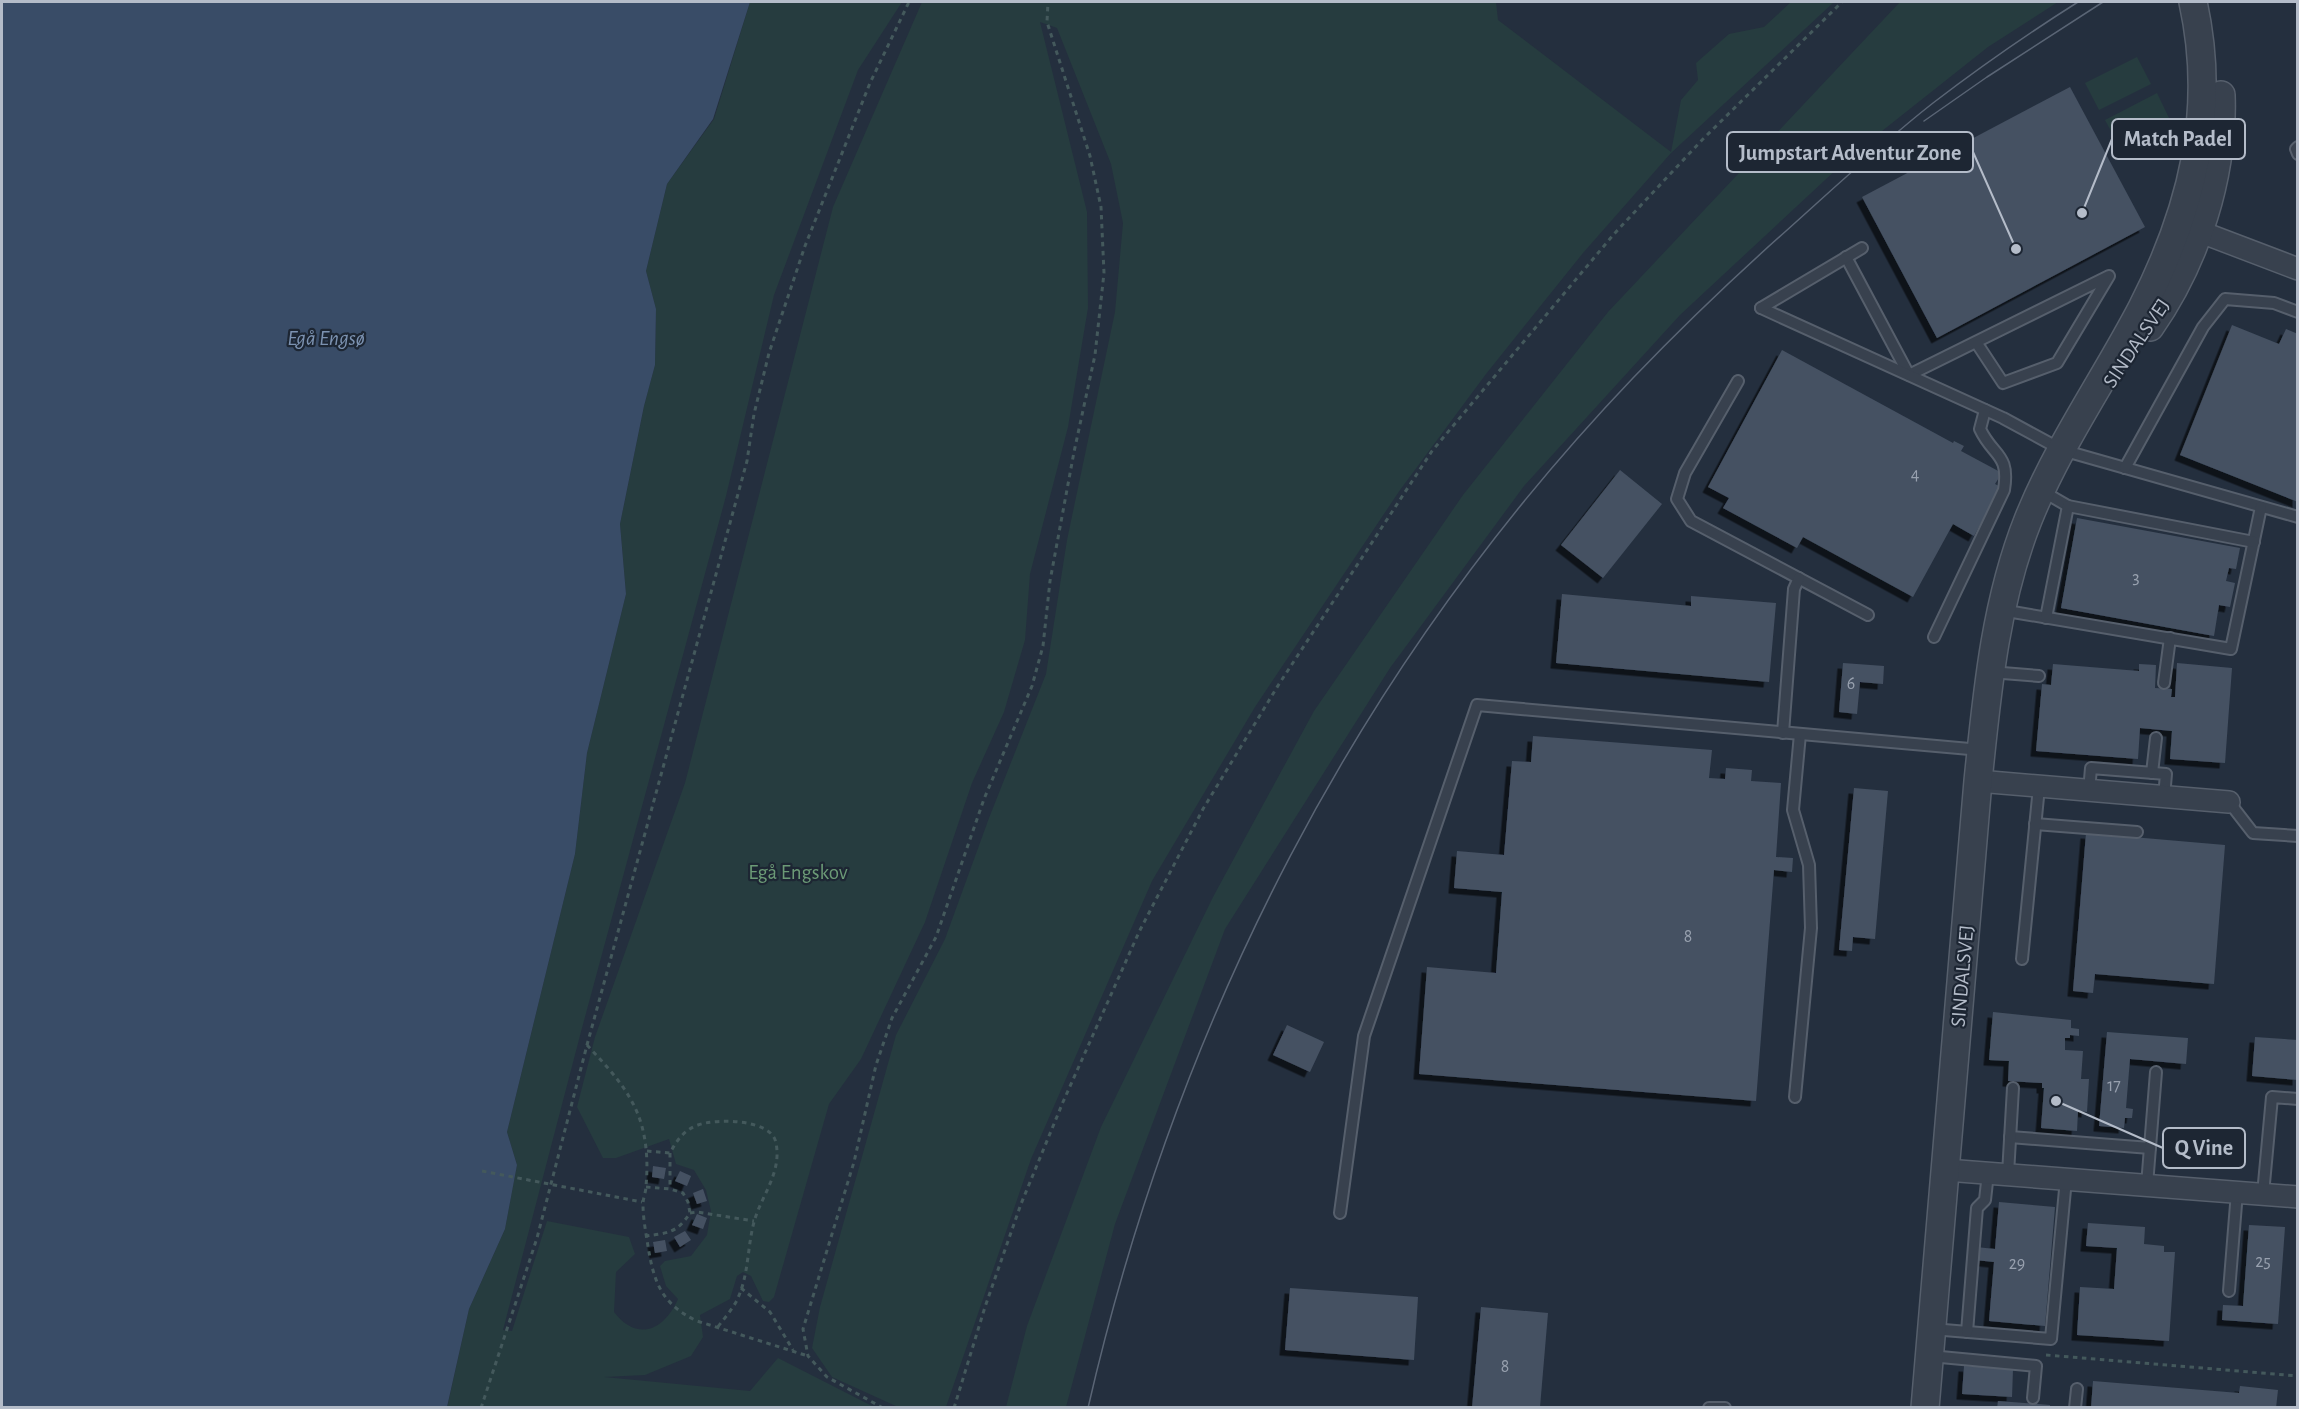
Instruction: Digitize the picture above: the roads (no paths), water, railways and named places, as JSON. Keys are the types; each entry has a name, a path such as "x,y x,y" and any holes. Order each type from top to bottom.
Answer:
{"street":[{"path":"2189,227 2191,184 2199,147 2203,104 2202,61 2193,2"},
{"path":"2189,227 2214,170 2221,105 2220,60 2210,2"},
{"path":"2189,227 2298,269"},
{"name":"SINDALSVEJ","path":"1925,1407 1981,750 1990,672 2001,610 2021,542 2062,450 2157,318 2180,275 2189,227"},
{"path":"1978,782 2229,802"},
{"path":"1946,1170 2298,1197"}],"lane":[{"path":"2298,147 2296,149 2298,154"},
{"path":"1862,248 1761,308 1985,410 2062,450 2298,517"},
{"path":"1846,257 1909,375"},
{"path":"1909,375 2109,276 2057,363 2003,382 1976,342"},
{"path":"2125,468 2203,327 2225,299 2274,303 2298,312"},
{"path":"1738,381 1685,473 1677,499 1691,521 1868,615"},
{"path":"1934,637 2004,490 2007,472 1999,454 1986,441 1980,429 1985,410"},
{"path":"2042,491 2068,506 2254,542"},
{"path":"2046,618 2068,506"},
{"path":"2001,610 2231,649 2261,507"},
{"path":"1783,733 1794,590 1799,578"},
{"path":"2164,683 2170,638"},
{"path":"1990,672 2040,676"},
{"path":"1340,1213 1364,1036 1477,705 1981,750"},
{"path":"1795,1096 1811,928 1809,865 1793,810 1800,734"},
{"path":"2152,773 2156,738"},
{"path":"2089,791 2091,768 2166,774 2164,797"},
{"path":"2022,959 2039,787"},
{"path":"2229,802 2253,833 2298,836"},
{"path":"2035,824 2137,832"},
{"path":"2147,1185 2156,1072"},
{"path":"1967,1332 1977,1208 1985,1200 1998,1174 2010,1137 2013,1088"},
{"path":"2263,1194 2272,1097 2298,1099"},
{"path":"2010,1137 2150,1148"},
{"path":"1932,1329 2051,1339 2066,1179"},
{"path":"2229,1291 2237,1192"},
{"path":"1930,1356 2036,1366 2033,1398"},
{"path":"2075,1407 2077,1389"},
{"path":"1709,1407 1725,1407"}],"water":[{"name":"Egå Engsø","path":"2,2 750,2 713,119 667,184 646,271 656,309 655,365 644,406 620,524 626,594 587,753 575,854 507,1132 517,1165 505,1229 469,1309 447,1407 2,1407"}],"tram line":[{"path":"1088,1408 1126,1264 1172,1124 1227,988 1290,856 1363,729 1444,606 1534,489 1633,378 1708,303 1840,182 1914,118 1987,63 2078,2"},
{"path":"1924,121 2103,2"}],"place":[{"name":"Match Padel","path":"2082,213"},
{"name":"Jumpstart Adventur Zone","path":"2016,249"},
{"name":"Q Vine","path":"2056,1101"}],"park label":[{"name":"Egå Engskov","path":"798,872"}]}
